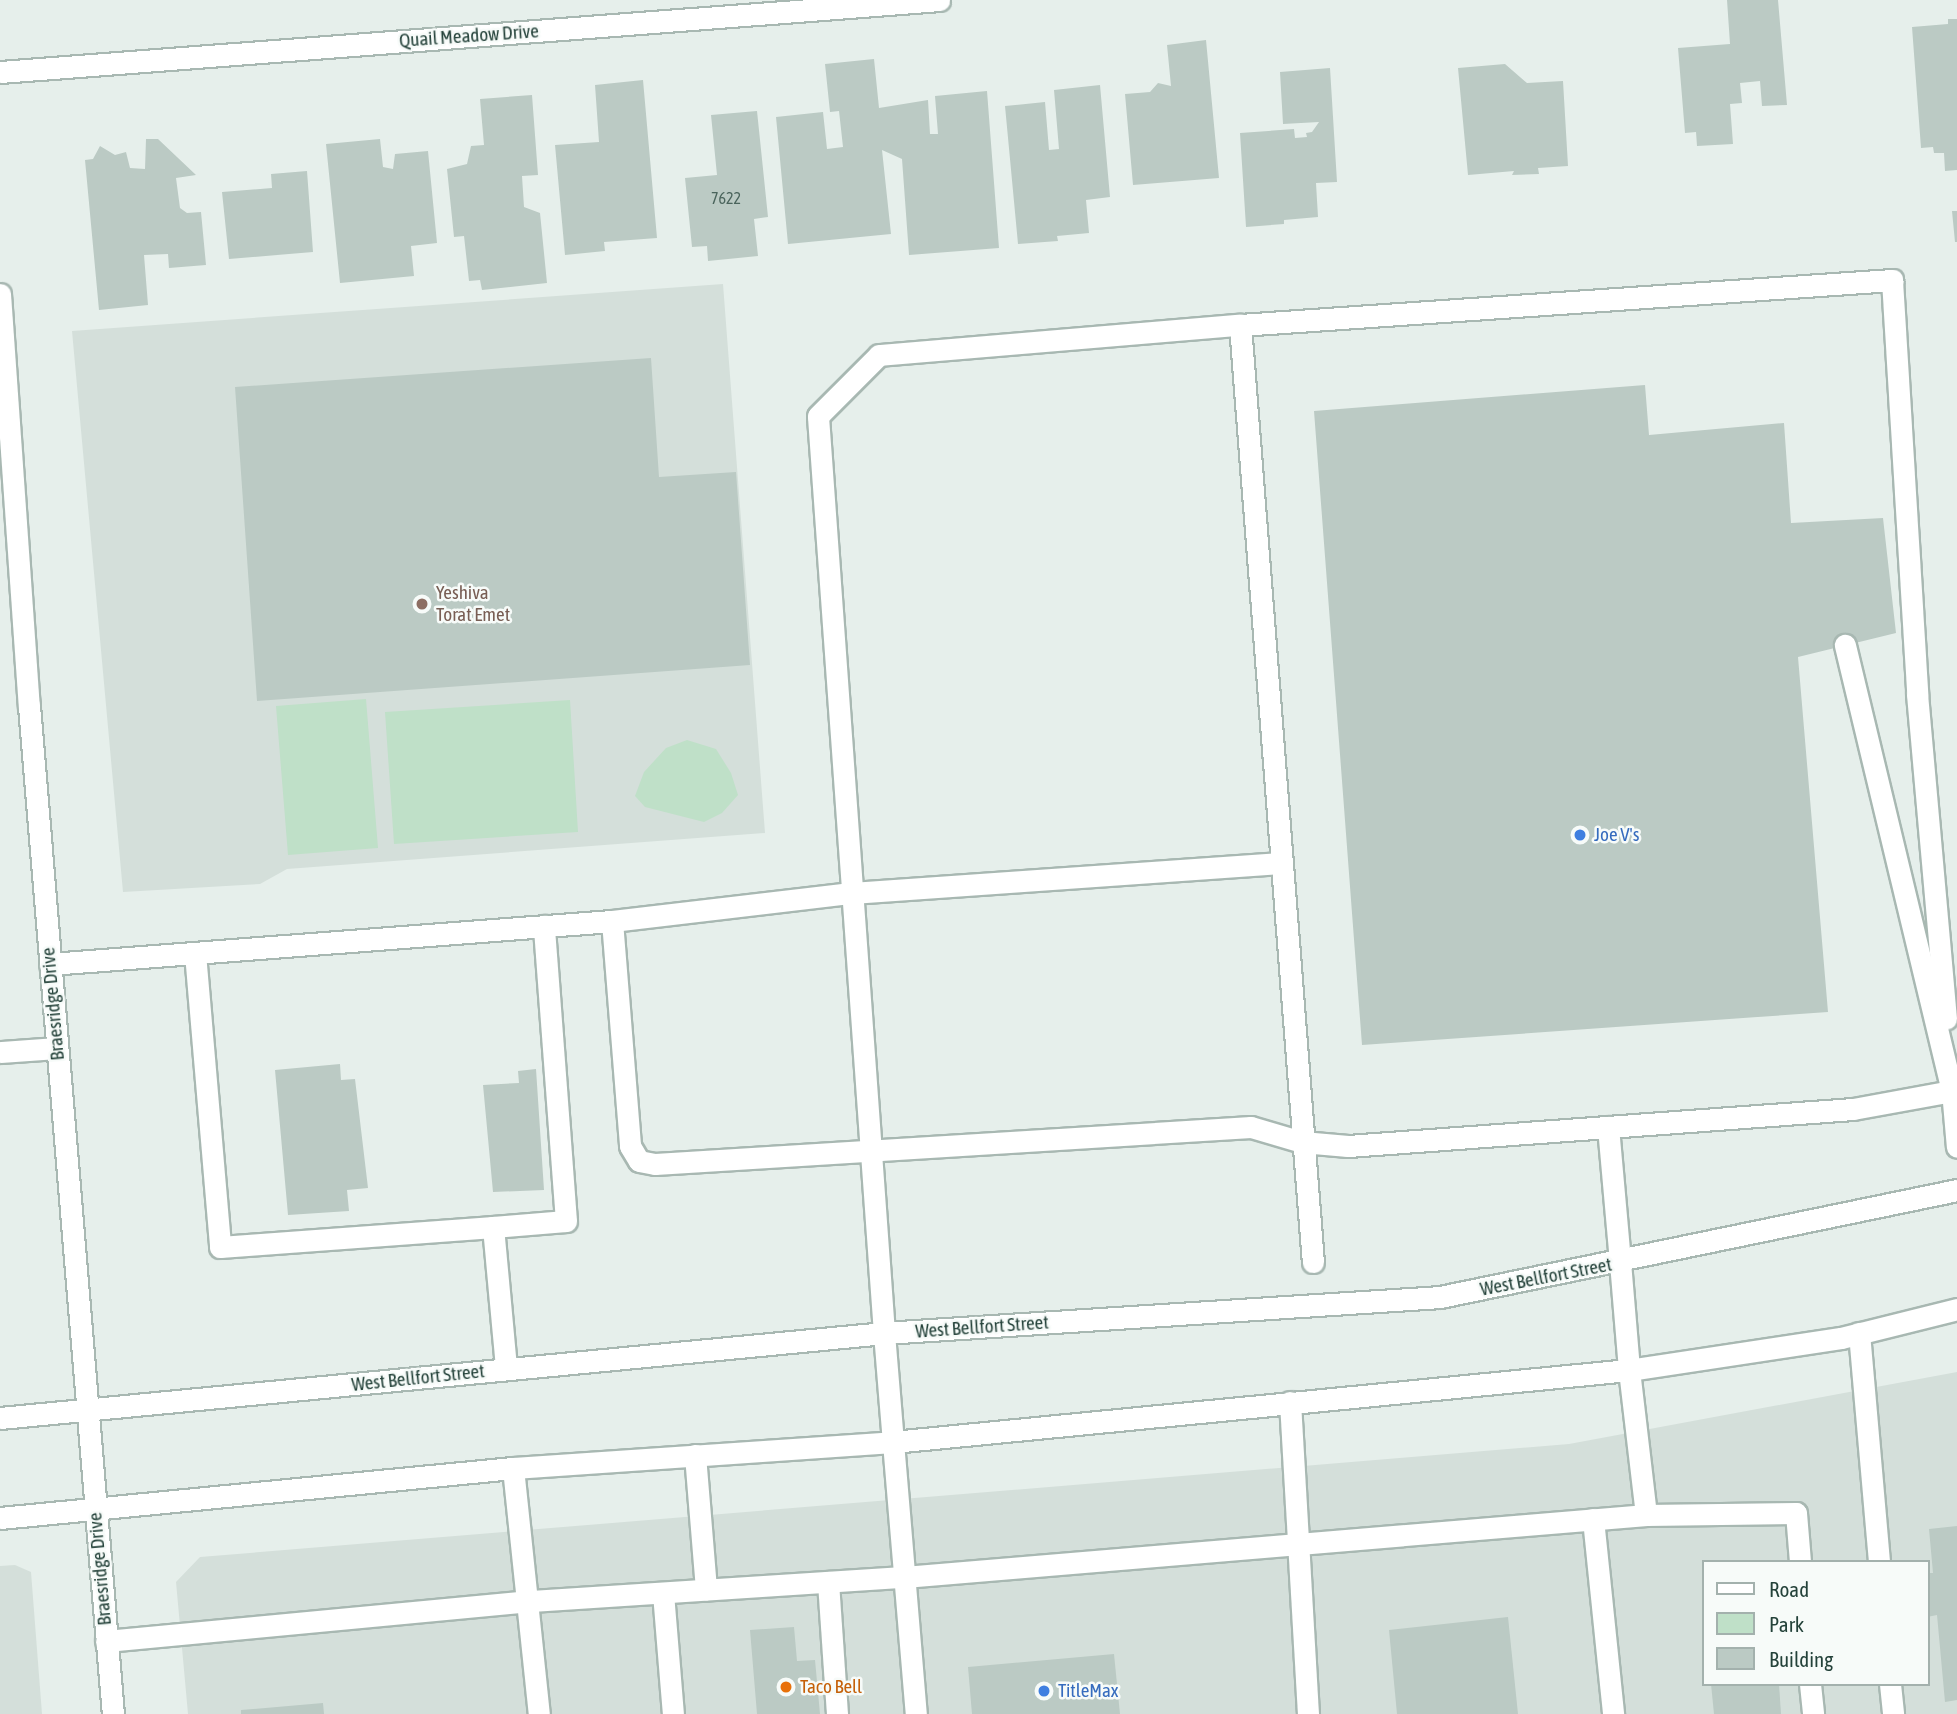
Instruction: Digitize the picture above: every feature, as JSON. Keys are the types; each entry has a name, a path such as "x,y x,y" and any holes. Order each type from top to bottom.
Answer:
{"main road":[{"name":"Quail Meadow Drive","path":"0,72 939,0"},
{"path":"916,1714 870,1149 818,416 879,355 1240,324 1892,280 1917,694 1957,1147"},
{"name":"Braesridge Drive","path":"0,294 6,434 113,1714"},
{"path":"1240,324 1313,1262"},
{"path":"1845,645 1952,1091"},
{"path":"50,964 611,921 851,893 1281,863"},
{"path":"611,921 630,1146 639,1161 655,1164 1251,1127 1302,1142 1348,1146 1853,1109 1952,1091"},
{"path":"195,953 220,1247 493,1227 566,1221 544,926"},
{"path":"0,1052 57,1048"},
{"path":"1608,1127 1629,1370 1646,1515"},
{"name":"West Bellfort Street","path":"0,1418 86,1412 506,1368 884,1333 1440,1297 1620,1262 1957,1190"},
{"path":"493,1227 506,1368"},
{"path":"0,1518 513,1468 893,1442 1629,1370 1859,1333 1957,1309"},
{"path":"1859,1333 1879,1560"},
{"path":"1290,1402 1308,1714"},
{"path":"695,1455 706,1590"},
{"path":"513,1468 530,1601 540,1714"},
{"path":"106,1641 530,1601 904,1577 1646,1515 1796,1513 1800,1560"},
{"path":"1593,1519 1613,1714"},
{"path":"828,1582 837,1714"},
{"path":"663,1593 673,1714"},
{"path":"1810,1686 1813,1714"},
{"path":"1890,1686 1893,1714"}],"shaded area":[{"name":"Yeshiva Torat Emet","path":"723,284 765,833 287,869 260,884 123,892 72,331"},
{"path":"1957,1372 1957,1714 188,1714 176,1582 200,1557 1569,1444"},
{"path":"15,1565 31,1572 42,1714 0,1714 0,1566"}],"green space":[{"path":"366,699 378,848 288,855 276,706"},
{"path":"570,700 578,832 394,844 385,712"},
{"path":"687,740 716,749 731,773 738,795 722,813 704,822 645,807 635,796 644,772 666,748"}],"building":[{"path":"1727,0 1778,0 1787,105 1762,106 1760,81 1740,83 1742,103 1730,104 1733,144 1697,146 1696,132 1685,133 1678,48 1730,44"},
{"path":"1948,19 1957,19 1957,170 1945,171 1944,153 1934,153 1933,147 1921,148 1912,27 1948,24"},
{"path":"1206,40 1219,178 1133,185 1125,94 1150,92 1158,83 1171,86 1167,45"},
{"path":"874,59 879,108 928,100 930,134 938,134 935,96 987,91 999,248 909,255 902,159 882,150 891,234 788,244 776,117 823,112 827,149 843,147 839,111 830,112 825,64"},
{"path":"1505,64 1527,83 1563,81 1568,166 1538,168 1539,174 1512,175 1514,171 1468,175 1458,68"},
{"path":"1330,68 1337,182 1316,183 1318,217 1284,220 1284,224 1246,227 1240,133 1294,129 1295,138 1307,137 1306,133 1312,132 1319,122 1283,124 1280,72"},
{"path":"643,80 657,238 604,242 605,251 565,255 555,145 599,142 595,85"},
{"path":"1100,85 1110,197 1086,200 1089,233 1057,236 1058,241 1018,244 1005,106 1045,102 1049,150 1059,149 1054,90"},
{"path":"532,95 538,175 522,176 524,207 540,213 547,283 482,290 480,280 469,281 464,236 454,237 447,169 467,164 471,146 484,145 480,99"},
{"path":"757,111 768,217 754,219 758,256 708,261 707,246 692,247 685,178 717,175 711,115"},
{"path":"146,139 158,139 196,175 176,178 180,208 187,213 201,212 206,265 169,268 168,254 144,255 148,305 99,310 85,160 93,159 100,146 115,155 126,152 130,168 145,169"},
{"path":"380,139 383,167 393,169 395,154 428,151 437,243 411,246 414,276 340,283 326,144"},
{"path":"307,171 313,252 229,259 222,192 272,188 271,174"},
{"path":"1952,211 1957,211 1957,242 1955,242"},
{"path":"651,358 659,477 736,472 750,665 257,701 235,387"},
{"name":"Joe V's","path":"1645,385 1649,435 1784,423 1791,523 1883,518 1896,633 1798,657 1828,1012 1362,1045 1314,411"},
{"path":"340,1064 341,1080 355,1079 368,1188 347,1190 349,1211 288,1215 275,1070"},
{"path":"536,1069 544,1190 493,1192 483,1085 519,1083 518,1071"},
{"path":"1957,1526 1957,1700 1945,1702 1937,1615 1929,1617 1929,1573 1933,1573 1929,1529"},
{"path":"1508,1617 1518,1714 1397,1714 1389,1630"},
{"name":"Taco Bell","path":"794,1627 797,1661 815,1660 820,1714 757,1714 750,1630"},
{"name":"TitleMax","path":"1114,1654 1120,1714 972,1714 968,1667"},
{"path":"1711,1686 1779,1686 1781,1714 1714,1714"},
{"path":"323,1703 324,1714 241,1714 241,1710"}],"place":[{"name":"Yeshiva Torat Emet","path":"422,604"},
{"name":"Joe V's","path":"1580,835"},
{"name":"Taco Bell","path":"786,1687"},
{"name":"TitleMax","path":"1044,1691"}]}
